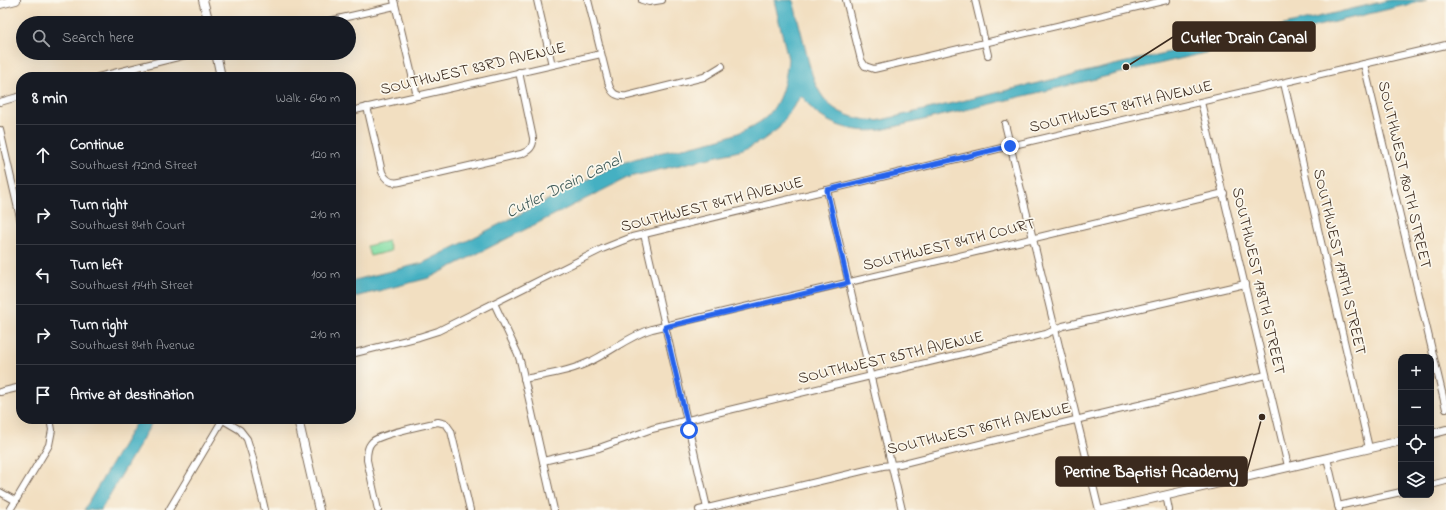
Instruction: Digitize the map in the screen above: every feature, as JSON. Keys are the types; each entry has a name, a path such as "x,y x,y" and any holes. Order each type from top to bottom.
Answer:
{"street":[{"path":"0,4 16,0"},
{"path":"203,0 207,16"},
{"path":"537,0 552,65"},
{"path":"588,0 608,85 615,94 627,96 704,78 722,66"},
{"path":"642,0 649,2 662,0"},
{"path":"846,0 859,56 865,66 870,68 877,68 1167,0"},
{"path":"975,0 988,55"},
{"path":"346,16 394,3 417,96"},
{"name":"SOUTHWEST 84TH AVENUE","path":"356,353 434,333 622,240 1010,146 1446,45"},
{"name":"SOUTHWEST 83RD AVENUE","path":"356,109 601,54"},
{"path":"118,72 166,60"},
{"path":"217,60 220,72"},
{"name":"SOUTHWEST 180TH STREET","path":"1364,64 1446,409"},
{"path":"367,107 380,167 386,179 392,183 400,182 521,154 531,148 534,138 519,72"},
{"name":"SOUTHWEST 179TH STREET","path":"1284,83 1369,448"},
{"path":"0,102 16,97"},
{"name":"SOUTHWEST 178TH STREET","path":"1201,102 1224,193 1288,466"},
{"path":"1005,124 1099,510"},
{"path":"0,130 16,187"},
{"path":"827,190 902,510"},
{"name":"SOUTHWEST 84TH COURT","path":"524,379 579,366 595,359 633,336 645,331 1224,193"},
{"path":"644,234 707,508"},
{"name":"SOUTHWEST 85TH AVENUE","path":"543,461 599,448 652,429 1038,336 1062,326 1245,284"},
{"path":"494,304 518,354 554,510"},
{"name":"SOUTHWEST 86TH AVENUE","path":"699,510 1266,375"},
{"path":"0,392 16,388"},
{"path":"378,510 367,460 370,443 380,436 438,422 446,424 453,437 470,510"},
{"path":"10,510 49,445 52,436 51,424"},
{"path":"169,510 220,424"},
{"path":"231,424 240,430 247,439 265,510"},
{"path":"299,424 319,510"},
{"path":"1434,433 1446,430"},
{"path":"1103,510 1398,442"},
{"path":"1327,458 1338,508 1398,493"},
{"path":"1434,484 1446,481"},
{"path":"0,492 16,501"},
{"path":"1166,495 1169,510"}],"green space":[{"path":"388,241 391,251 370,256 367,246"}],"water":[{"path":"774,0 793,0 814,80 826,101 835,109 846,115 860,119 877,121 1390,0 1427,0 881,130 854,130 837,125 821,117 812,109 804,98 800,97 779,128 763,140 743,150 629,177 429,278 356,297 356,280 423,263 617,165 641,157 706,143 739,133 753,126 765,118 775,106 782,91 788,59"},
{"path":"135,424 151,424 101,510 84,510"}],"place":[{"name":"Cutler Drain Canal","path":"1126,67"},
{"name":"Perrine Baptist Academy","path":"1262,417"}],"route":[{"path":"689,430 665,327 848,283 827,190 1010,146"}]}
